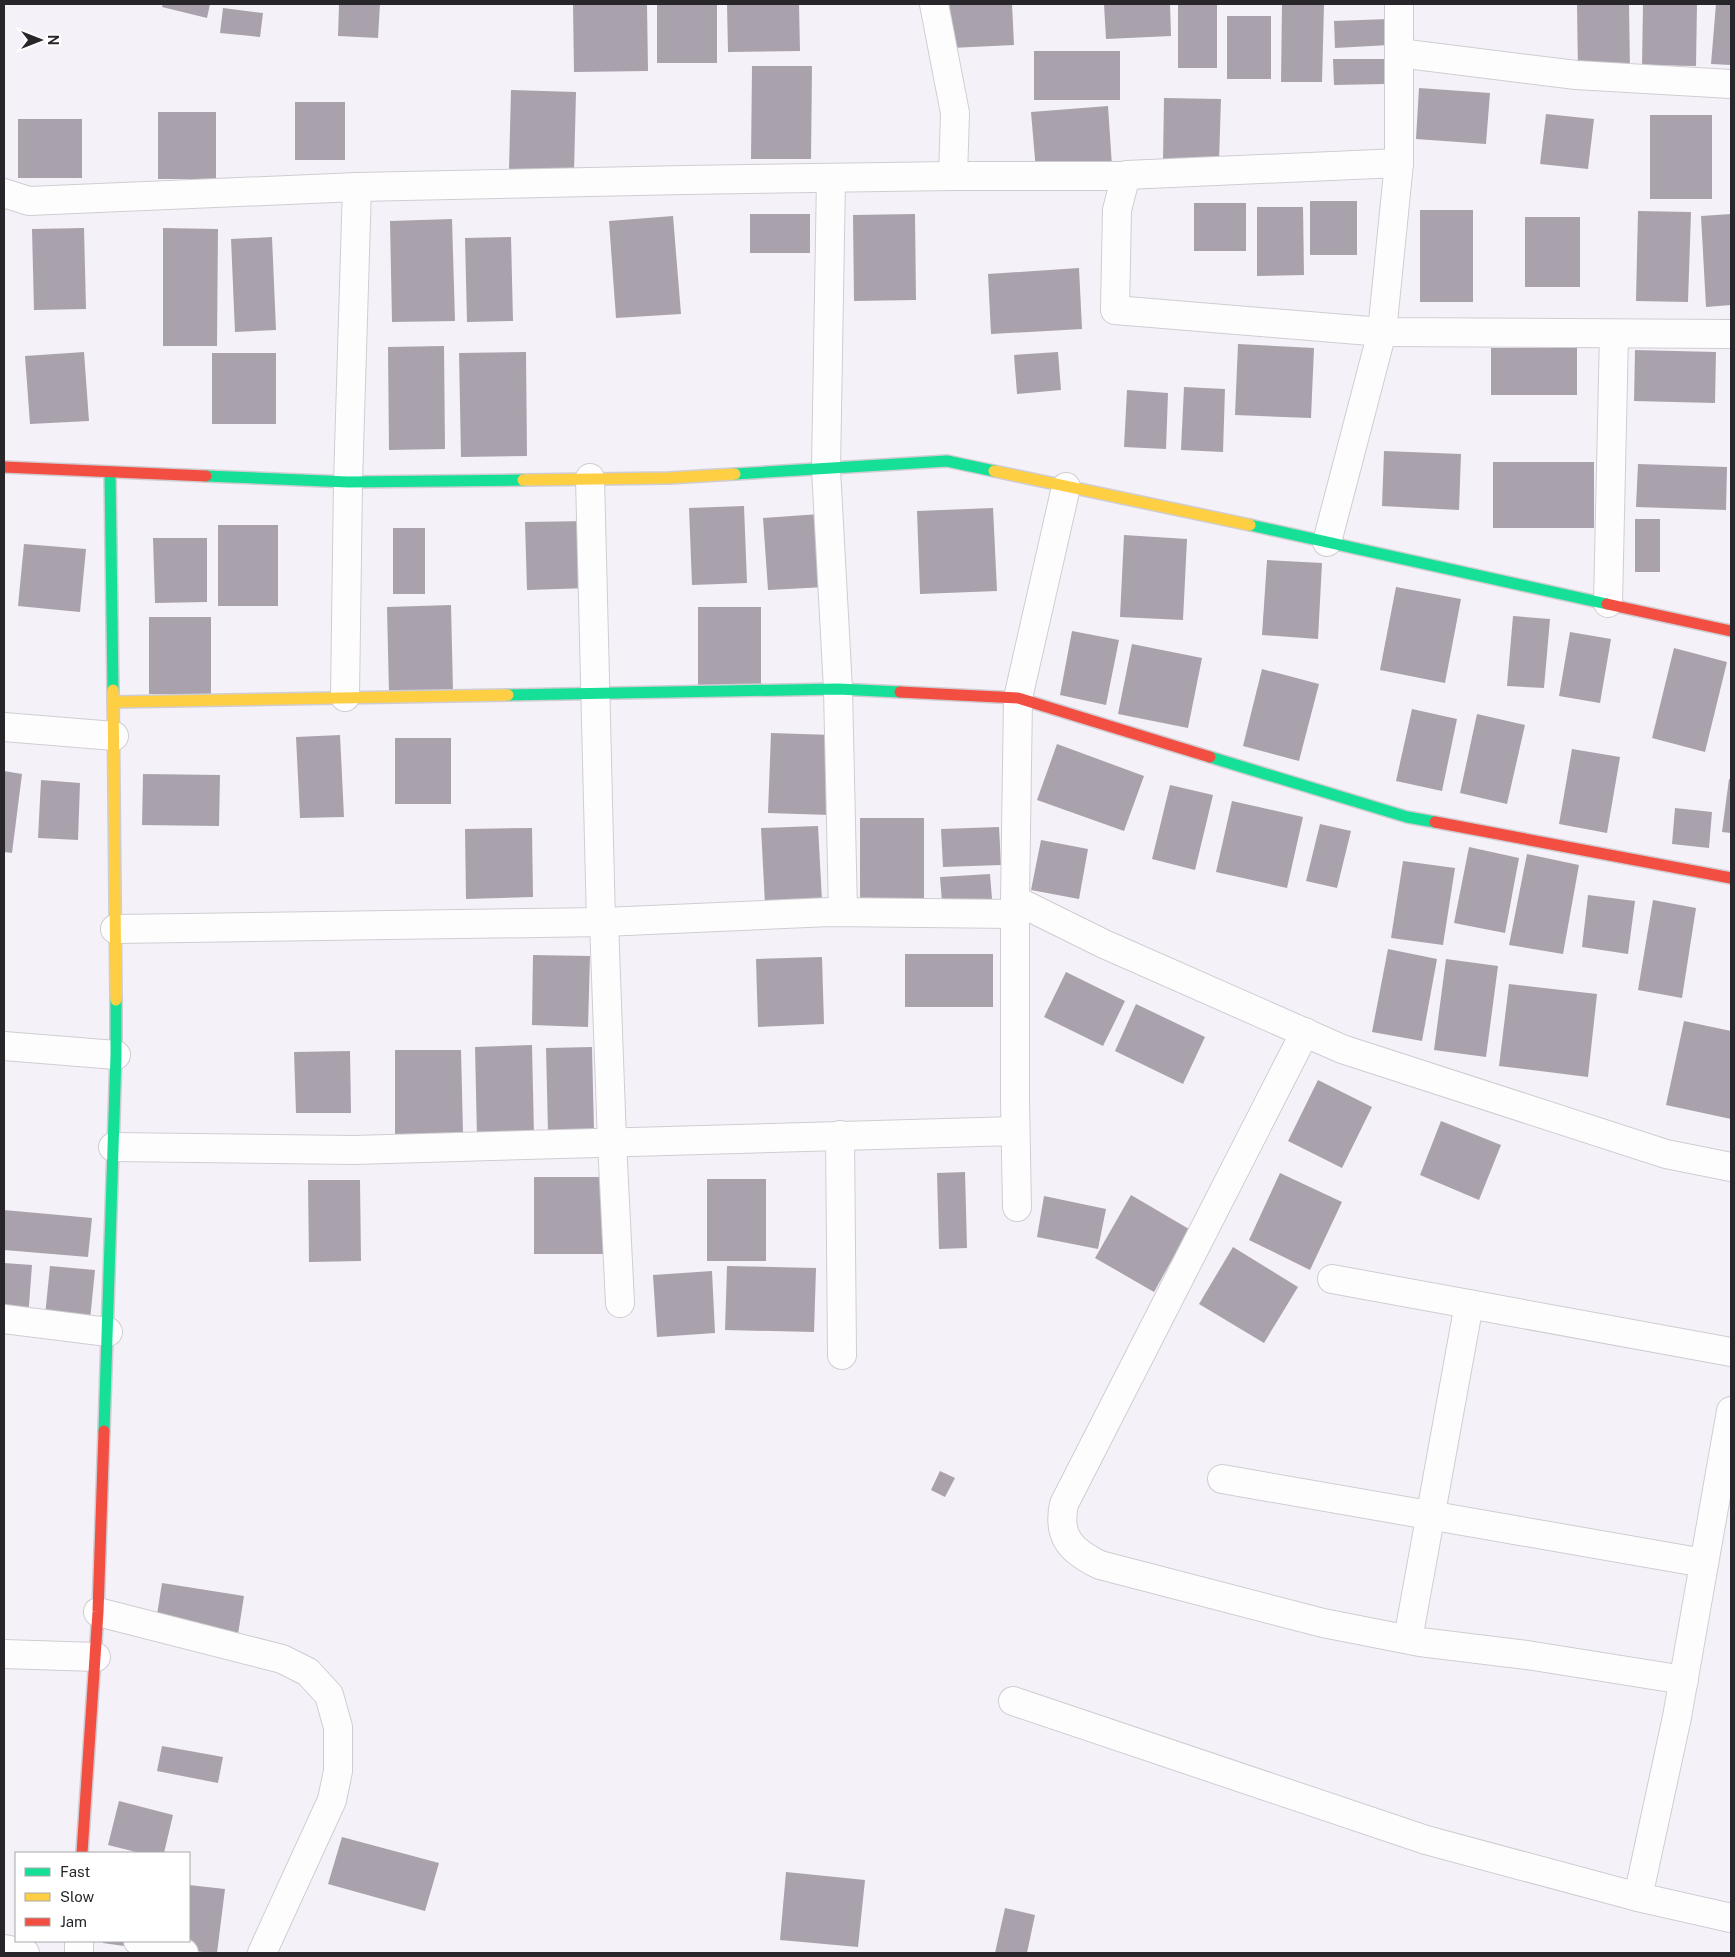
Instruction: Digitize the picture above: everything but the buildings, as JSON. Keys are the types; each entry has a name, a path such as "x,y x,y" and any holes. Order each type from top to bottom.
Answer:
{"street":[{"path":"934,4 955,113 953,176"},
{"path":"1327,542 1382,332 1399,163 1399,4"},
{"path":"1399,54 1576,75 1731,84"},
{"path":"4,193 29,201 357,187 953,176 1126,176 1399,163"},
{"path":"1126,176 1117,210 1115,310 1382,332 1731,334"},
{"path":"831,178 826,469 838,689 843,912"},
{"path":"345,697 348,482 357,187"},
{"path":"1608,603 1614,334"},
{"path":"4,467 348,482 670,478 947,461 1731,631"},
{"path":"82,1852 98,1612 116,1055 110,472"},
{"path":"590,478 603,922 620,1303"},
{"path":"1017,1207 1015,907 1018,698 1066,487"},
{"path":"113,702 838,689 1018,698 1407,817 1731,878"},
{"path":"4,727 114,736"},
{"path":"115,929 603,922 1015,907 1104,944 1342,1049 1666,1154 1731,1167"},
{"path":"1305,1032 1064,1504 1062,1531 1069,1544 1085,1558 1100,1565 1323,1623 1408,1639 1527,1655 1684,1680"},
{"path":"4,1046 116,1055"},
{"path":"113,1146 354,1150 1015,1130"},
{"path":"840,1135 842,1355"},
{"path":"1332,1278 1731,1352"},
{"path":"1408,1639 1469,1304"},
{"path":"4,1319 108,1332"},
{"path":"1638,1897 1684,1680 1731,1411"},
{"path":"1222,1479 1704,1563"},
{"path":"98,1612 282,1659 308,1672 329,1695 338,1727 338,1771 332,1800 262,1953"},
{"path":"4,1654 96,1657"},
{"path":"1013,1701 1426,1840 1638,1897 1731,1918"},
{"path":"142,1942 184,1953"},
{"path":"4,1949 25,1953"}],"traffic: fast":[{"path":"735,474 947,461 994,471"},
{"path":"110,472 113,690"},
{"path":"206,476 348,482 523,480"},
{"path":"1250,525 1607,604"},
{"path":"508,695 838,689 900,692"},
{"path":"1210,757 1407,817 1435,822"},
{"path":"104,1431 116,1055 116,1000"}],"traffic: slow":[{"path":"994,471 1250,525"},
{"path":"523,480 669,478 735,474"},
{"path":"113,690 116,1000"},
{"path":"113,702 508,695"}],"traffic: jam":[{"path":"4,467 206,476"},
{"path":"1607,604 1731,631"},
{"path":"900,692 1018,698 1210,757"},
{"path":"1435,822 1731,878"},
{"path":"82,1852 98,1612 104,1431"}]}
